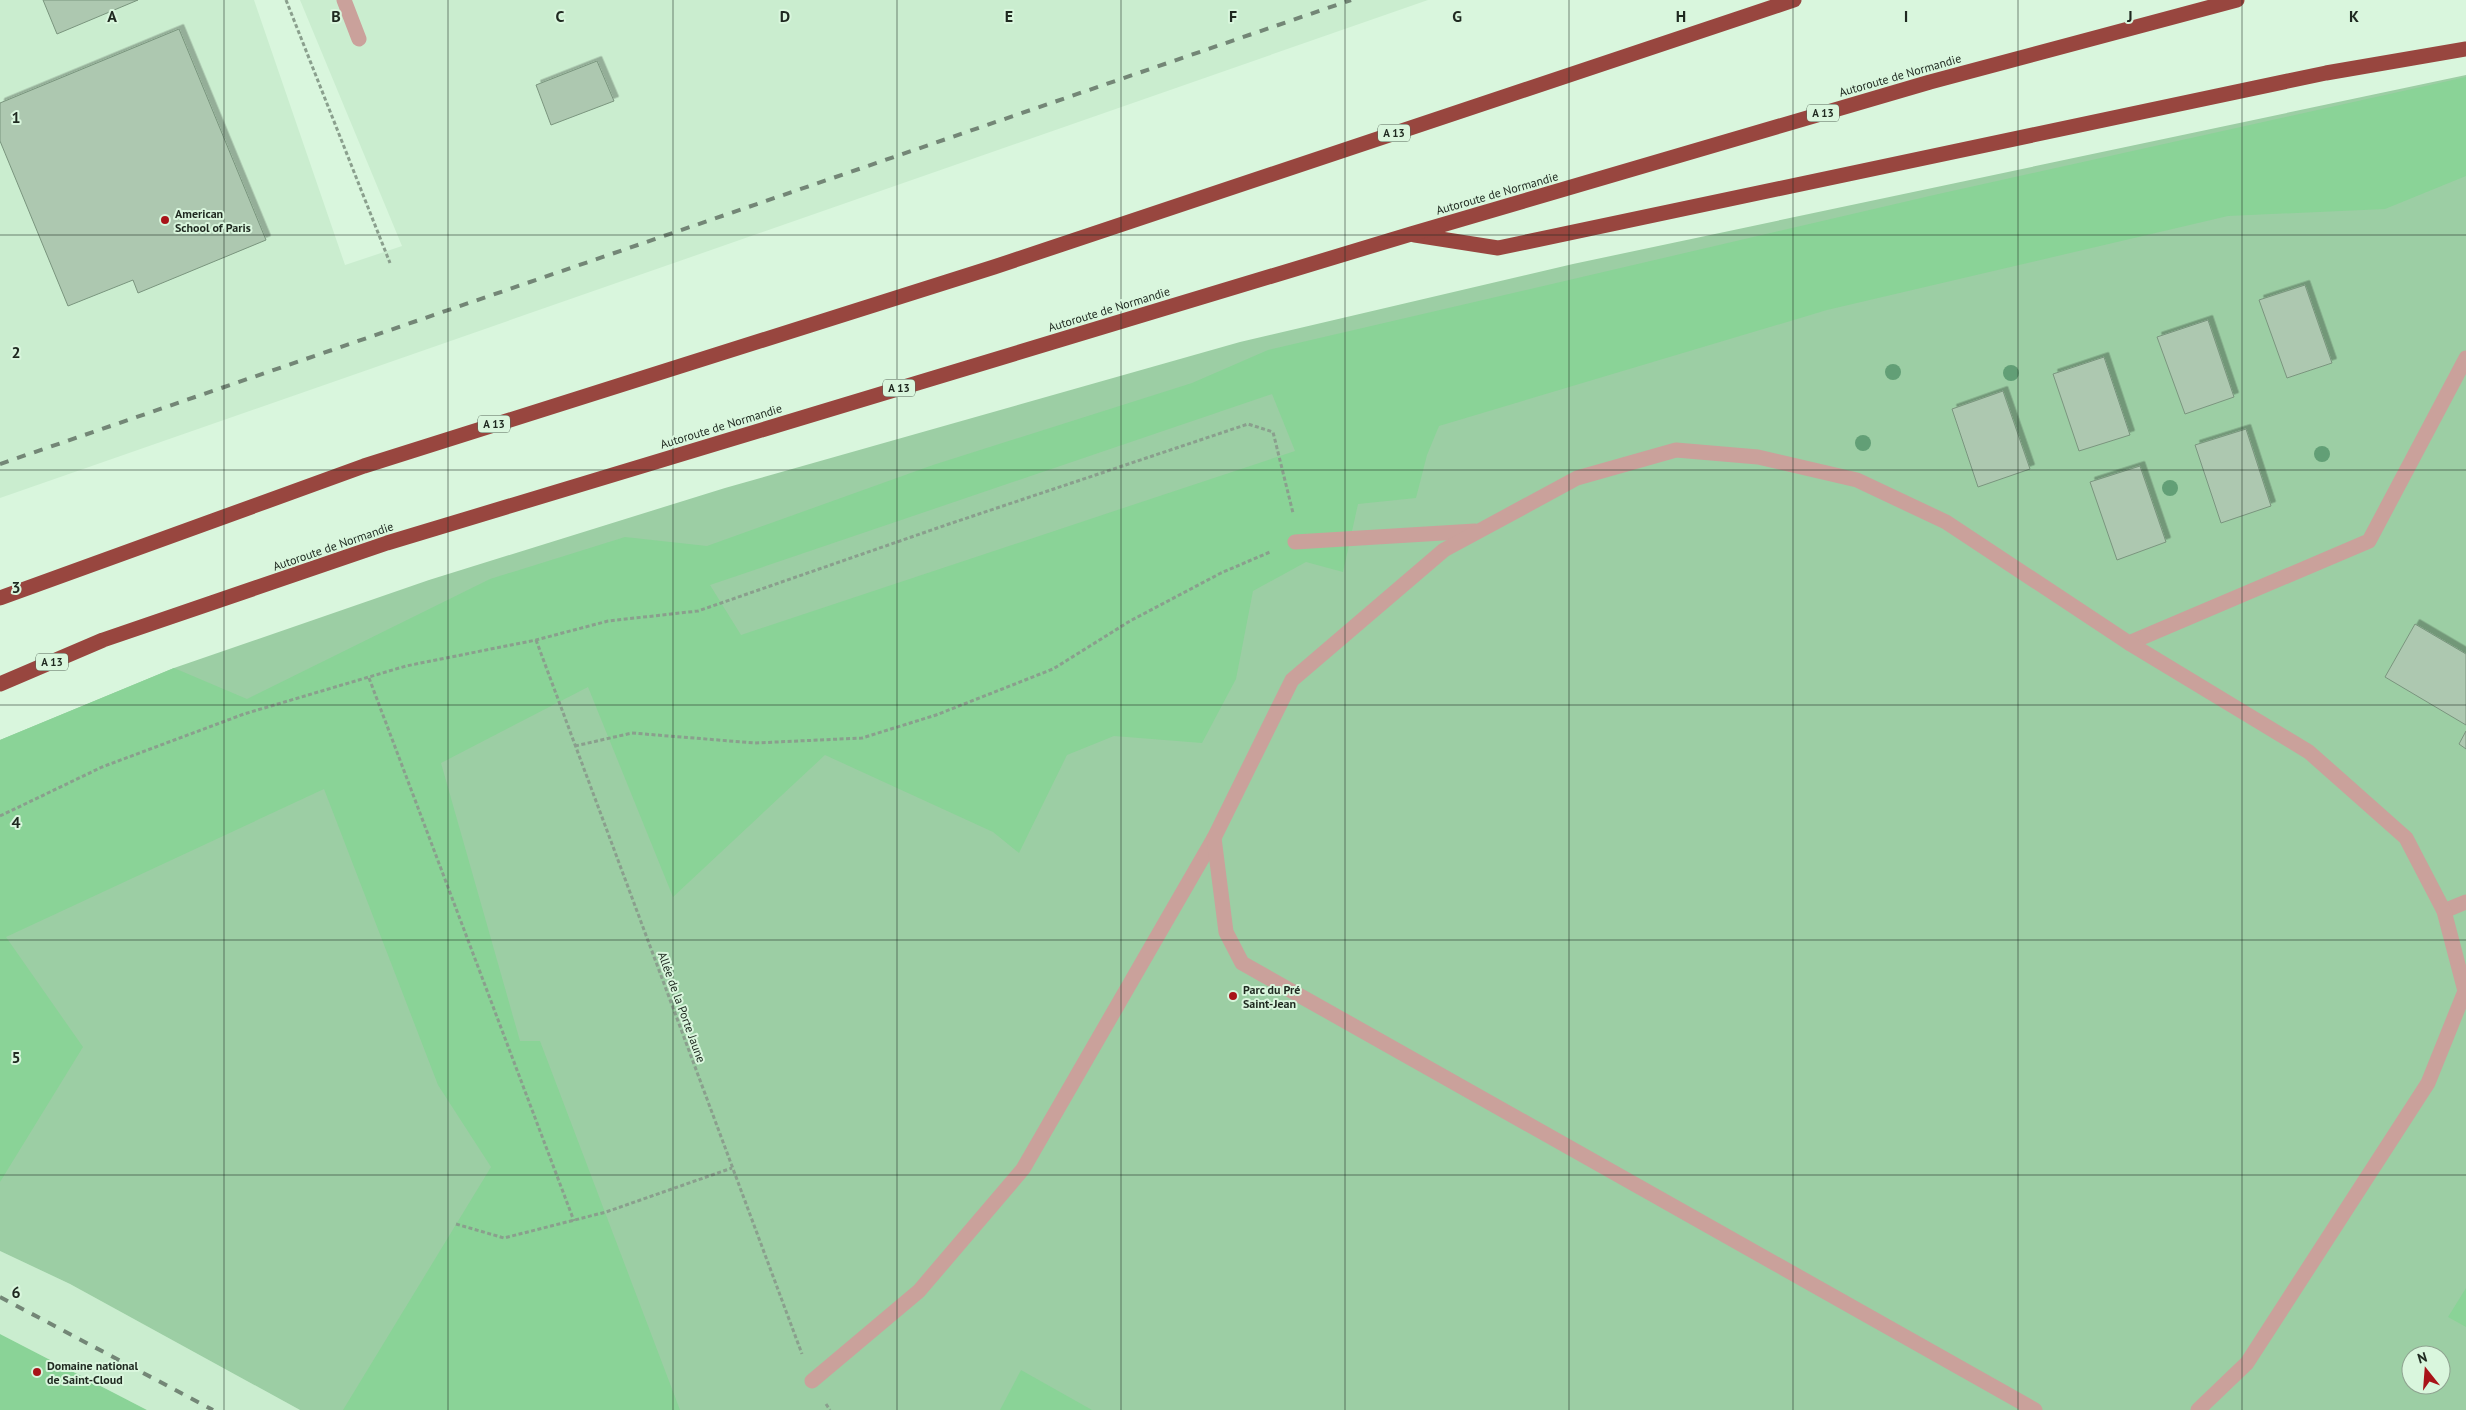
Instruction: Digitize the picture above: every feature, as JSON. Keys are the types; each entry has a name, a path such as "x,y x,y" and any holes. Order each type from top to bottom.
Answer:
{"highway":[{"name":"A 13","path":"0,598 364,466 994,267 1794,0"},
{"name":"Autoroute de Normandie","path":"0,684 103,640 387,543 1411,234 1930,82 2238,0"},
{"path":"1411,234 1498,248 2326,73 2466,49"}],"lane":[{"path":"344,0 359,39"},
{"path":"2129,643 2369,541 2466,358"},
{"path":"812,1381 919,1291 1023,1169 1214,838 1292,680 1444,550 1578,478 1676,450 1758,457 1857,480 1946,522 2129,643 2309,752 2406,838 2444,911 2465,991 2428,1083 2247,1362 2198,1410"},
{"path":"1295,542 1481,530"},
{"path":"1214,838 1226,932 1242,963 2035,1410"},
{"path":"2444,911 2466,902"}],"path":[{"path":"286,0 390,263"},
{"path":"0,816 102,767 244,714 406,666 536,640 608,621 698,611 955,522 1248,424 1272,432 1293,514 1295,542 1221,573 1130,621 1053,669 936,715 862,738 755,743 632,733 575,746"},
{"name":"Allée de la Porte Jaune","path":"536,640 812,1381"},
{"path":"369,678 574,1220"},
{"path":"456,1224 504,1238 606,1212 732,1168"}],"shaded area":[{"path":"0,0 254,0 345,265 402,246 300,0 1428,0 0,498"},
{"name":"Parc du Pré Saint-Jean","path":"2466,75 2466,1410 300,1410 70,1284 0,1251 0,740 174,668 429,580 725,488 1240,342 1573,264"},
{"path":"0,1251 70,1284 300,1410 147,1410 0,1334"}],"green space":[{"path":"2466,77 2466,176 2385,209 2228,216 1827,310 1439,426 1427,455 1416,498 1358,504 1343,572 1306,562 1253,591 1236,679 1202,743 1114,736 1067,755 1019,853 993,832 825,755 673,897 588,687 441,763 520,1041 540,1041 680,1410 343,1410 491,1167 438,1085 324,789 6,937 83,1047 0,1182 0,740 174,668 247,699 490,579 625,537 707,546 933,465 1192,383 1268,350 1934,195","holes":["1272,394 1295,451 741,635 710,585"]},
{"path":"2466,1288 2466,1327 2448,1317"},
{"name":"Domaine national de Saint-Cloud","path":"0,1334 147,1410 0,1410"},
{"path":"1021,1370 1092,1410 1000,1410"}],"building":[{"path":"43,0 138,0 57,34"},
{"path":"179,29 266,240 138,293 133,280 68,306 0,141 0,103"},
{"path":"597,61 614,101 551,125 536,85"},
{"path":"2305,285 2332,363 2287,378 2259,300"},
{"path":"2208,320 2234,397 2185,414 2157,337"},
{"path":"2104,357 2130,435 2079,451 2053,374"},
{"path":"2003,391 2030,469 1978,487 1952,409"},
{"path":"2246,429 2271,506 2221,523 2195,445"},
{"path":"2140,466 2166,542 2117,560 2090,482"},
{"path":"2415,624 2466,654 2466,725 2385,677"},
{"path":"2466,731 2466,749 2459,744"}],"railway":[{"path":"0,464 1351,0"},
{"path":"0,1297 213,1410"}],"place":[{"name":"American School of Paris","path":"165,220"},
{"name":"Parc du Pré Saint-Jean","path":"1233,996"},
{"name":"Domaine national de Saint-Cloud","path":"37,1372"}]}
